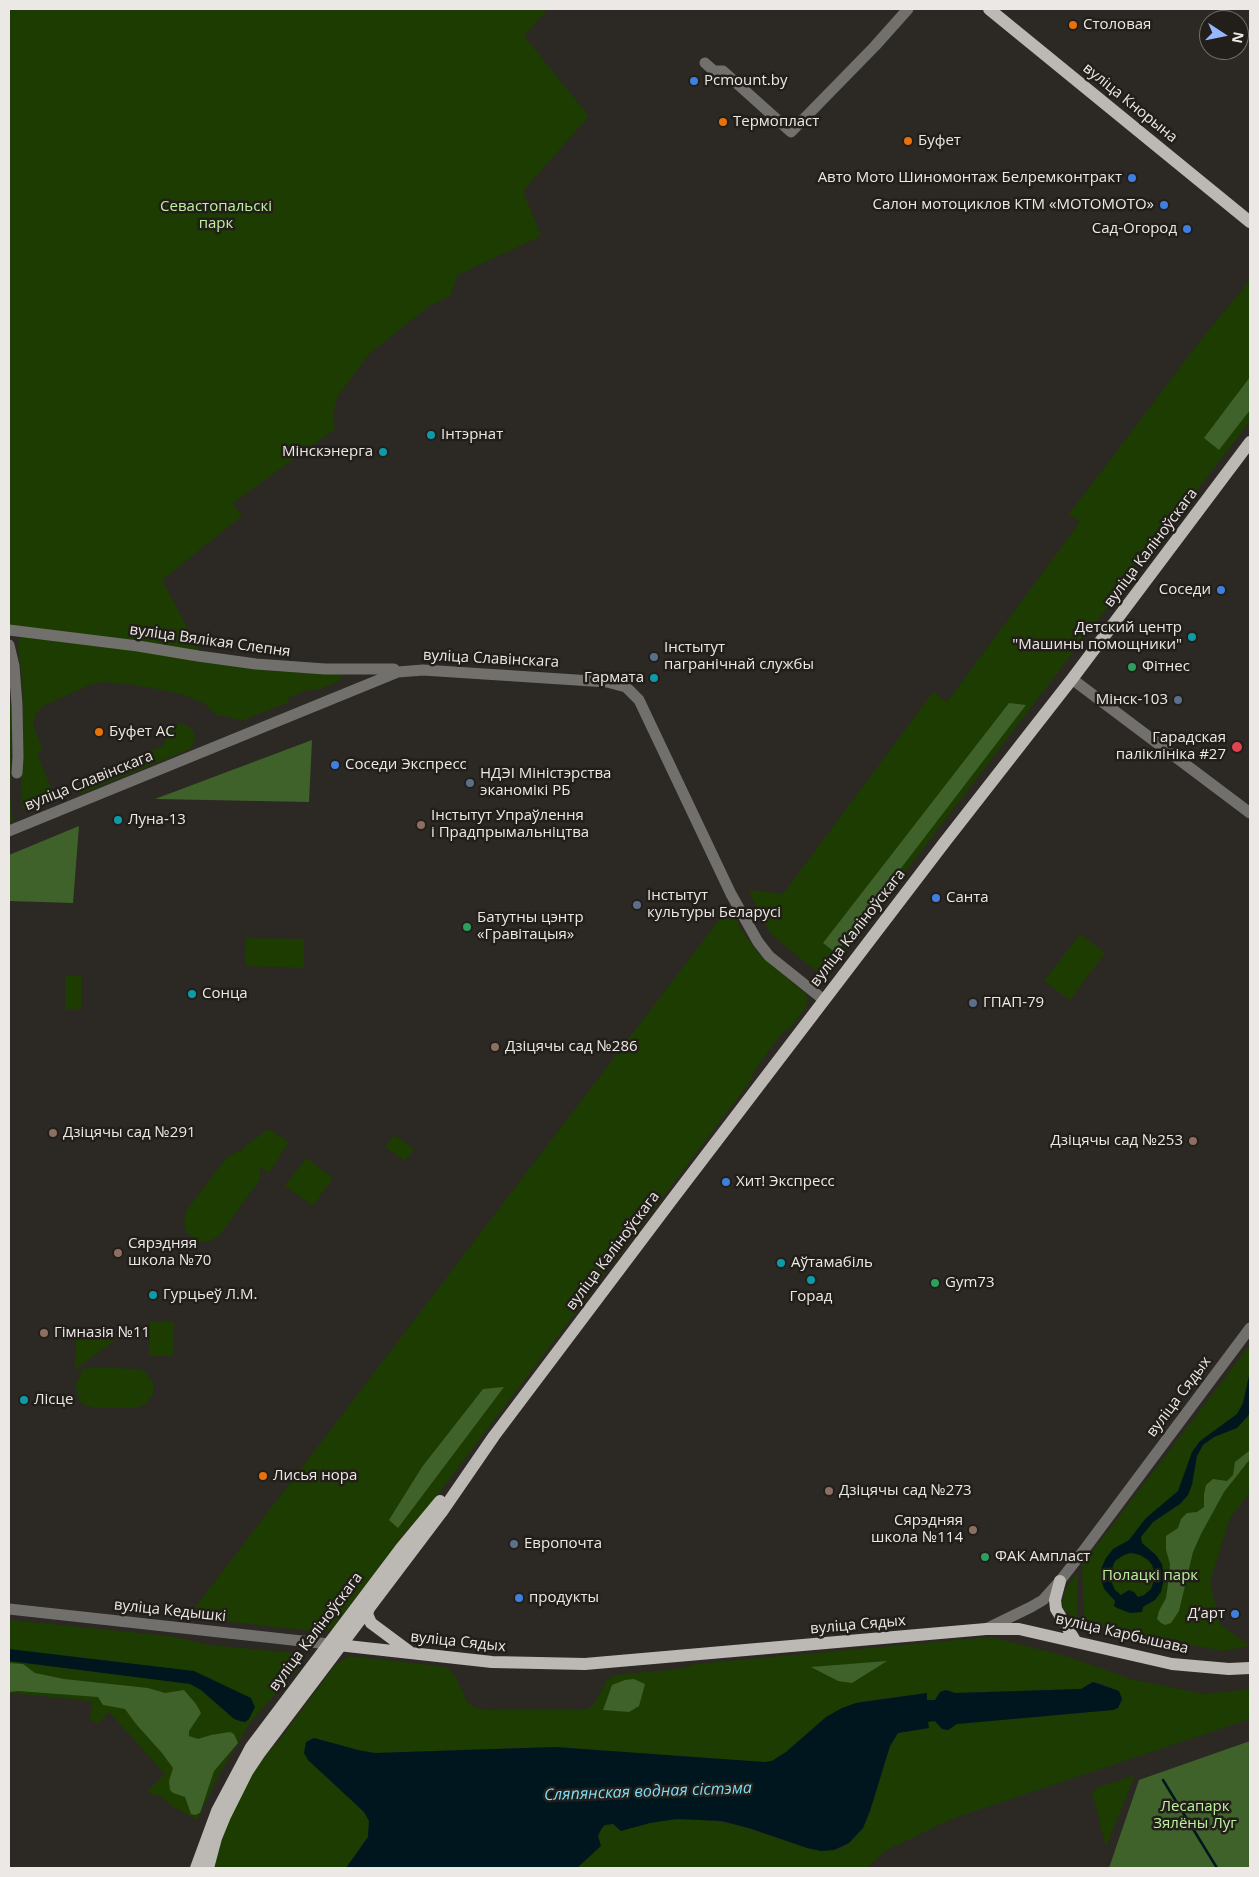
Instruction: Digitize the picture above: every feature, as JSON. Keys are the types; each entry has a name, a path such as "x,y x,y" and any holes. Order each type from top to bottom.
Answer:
{"main road":[{"name":"вуліца Кнорына","path":"989,9 1250,222"},
{"name":"вуліца Каліноўскага","path":"196,1868 217,1811 239,1766 251,1747 335,1644 368,1608 441,1513 494,1436 824,1000 1072,679 1250,442"},
{"name":"вуліца Каліноўскага","path":"208,1868 216,1838 248,1772 401,1548 494,1436"},
{"path":"1060,1581 1055,1600 1056,1609 1076,1642"},
{"path":"368,1608 367,1614 372,1623 412,1654"},
{"name":"вуліца Сядых","path":"335,1644 497,1662 585,1664 986,1629"},
{"name":"вуліца Карбышава","path":"986,1629 1019,1629 1172,1664 1229,1669 1250,1668"}],"street":[{"path":"705,64 714,71 723,71 791,132 908,9"},
{"name":"вуліца Вялікая Слепня","path":"9,630 138,646 256,664 351,670 408,670"},
{"path":"9,645 14,666 17,705 17,774"},
{"path":"351,670 356,688"},
{"name":"вуліца Славінскага","path":"9,831 392,673 408,670 603,681 623,686 633,692 642,706 689,808 754,936 769,956 824,1000"},
{"path":"1072,679 1250,813"},
{"name":"вуліца Сядых","path":"986,1629 1043,1600 1060,1581 1250,1328"},
{"name":"вуліца Кедышкі","path":"9,1609 335,1644"}],"green space":[{"name":"Севастопальскі парк","path":"9,9 548,9 524,36 589,116 523,191 541,236 458,275 450,296 428,307 369,354 338,396 333,414 335,429 233,503 242,516 162,580 201,653 9,626"},
{"path":"1250,280 1250,421 831,969 825,975 820,974 772,935 761,918 749,890 783,894 933,692 947,702 1080,522 1069,514 1200,341"},
{"path":"1250,377 1250,410 1219,450 1204,438"},
{"path":"19,637 139,650 234,667 271,671 342,674 339,681 318,690 310,689 288,698 289,702 241,721 218,716 202,702 178,693 128,684 104,682 92,684 43,706 36,713 33,725 43,750 37,753 53,792 50,798 22,809 23,709 22,677 18,648"},
{"path":"9,681 12,730 10,795 13,822 9,824"},
{"path":"1009,703 1026,705 836,953 823,943"},
{"path":"180,723 188,726 194,732 195,740 190,749 81,794 76,793 75,789 77,786 163,746 168,730 175,724"},
{"path":"312,740 309,802 155,799"},
{"path":"79,826 73,903 9,901 9,855"},
{"path":"728,908 732,910 741,929 758,953 806,994 808,1000 806,1007 791,1027 782,1033 756,1068 749,1083 427,1509 407,1530 333,1628 326,1632 320,1632 196,1618 193,1613 197,1605"},
{"path":"1080,934 1105,953 1070,1000 1044,981"},
{"path":"246,938 304,939 304,968 245,966"},
{"path":"65,976 81,976 81,1010 65,1010"},
{"path":"269,1129 289,1142 269,1173 259,1166 261,1173 259,1181 219,1236 209,1241 198,1241 187,1233 184,1222 186,1211 226,1158 236,1152 243,1152 241,1149"},
{"path":"394,1135 414,1149 405,1161 385,1147"},
{"path":"306,1158 333,1178 313,1206 285,1186"},
{"path":"150,1322 174,1322 173,1356 149,1356"},
{"path":"76,1340 115,1340 75,1370"},
{"name":"Полацкі парк","path":"1250,1345 1250,1492 1230,1518 1210,1582 1220,1624 1250,1646 1222,1651 1084,1624 1082,1565"},
{"path":"91,1367 144,1371 153,1382 153,1394 146,1404 136,1408 94,1408 82,1404 77,1394 76,1384 83,1369"},
{"path":"504,1387 398,1528 389,1520 422,1467 483,1389"},
{"path":"1250,1450 1250,1459 1224,1492 1193,1552 1179,1611 1171,1623 1165,1625 1161,1623 1157,1619 1166,1598 1170,1564 1166,1550 1166,1536 1178,1528 1181,1519 1187,1513 1197,1512 1204,1507 1206,1485 1213,1479 1227,1481 1233,1475 1235,1462"},
{"path":"1078,1572 1078,1620 1065,1611 1062,1604 1067,1586"},
{"path":"9,1620 169,1636 210,1645 295,1653 298,1670 251,1721 221,1771 197,1820 170,1805 158,1794 154,1796 148,1791 165,1774 109,1712 97,1724 90,1719 92,1701 10,1693 9,1698"},
{"path":"991,1637 1069,1657 1131,1679 1204,1694 1250,1689 1250,1719 954,1818 885,1851 867,1868 577,1868 600,1846 598,1836 605,1825 613,1824 621,1830 663,1820 708,1820 737,1825 814,1850 840,1849 849,1843 863,1828 890,1746 898,1733 929,1728 928,1722 935,1721 948,1730 957,1724 1113,1710 1121,1704 1122,1697 1117,1690 1097,1682 1089,1683 1081,1689 955,1693 946,1690 940,1692 935,1700 927,1700 926,1693 864,1701 842,1708 826,1717 786,1752 772,1761 764,1762 555,1747 375,1753 311,1738 304,1753 306,1756 364,1812 369,1821 368,1837 346,1868 212,1868 228,1820 258,1764 281,1738 335,1665 349,1656 448,1668 455,1676 468,1703 476,1708 490,1710 583,1710 595,1703 607,1680 615,1675 678,1669 695,1664"},
{"path":"887,1661 852,1683 838,1681 811,1667"},
{"path":"9,1663 23,1664 35,1673 64,1679 148,1688 165,1693 184,1690 201,1713 189,1731 189,1736 198,1739 230,1732 234,1734 238,1743 214,1771 200,1813 191,1814 185,1797 170,1790 169,1781 173,1768 125,1709 103,1705 98,1697 18,1691 9,1692"},
{"path":"634,1679 645,1684 639,1706 629,1712 603,1710 612,1685"},
{"name":"Лесапарк Зялёны Луг","path":"1250,1741 1250,1868 1109,1868 1139,1780"},
{"path":"1135,1775 1106,1847 1092,1792 1097,1788"}],"water":[{"path":"1250,1371 1250,1412 1248,1416 1237,1428 1214,1437 1203,1445 1197,1456 1192,1485 1188,1495 1180,1504 1153,1522 1141,1537 1142,1543 1156,1555 1162,1564 1164,1579 1161,1592 1155,1600 1143,1607 1142,1612 1130,1613 1117,1608 1114,1606 1115,1601 1104,1589 1101,1580 1101,1569 1106,1558 1113,1549 1129,1540 1146,1518 1178,1491 1192,1452 1200,1441 1237,1414 1243,1403","holes":["1131,1553 1140,1555 1152,1565 1155,1574 1151,1589 1138,1597 1129,1590 1121,1595 1115,1590 1111,1581 1111,1571 1115,1561"]},
{"path":"9,1649 194,1671 251,1698 255,1707 249,1719 245,1722 240,1721 234,1719 201,1690 190,1684 9,1661"},
{"name":"Сляпянская водная сістэма","path":"1093,1682 1119,1691 1122,1699 1118,1708 957,1724 948,1730 942,1729 935,1721 928,1722 929,1728 898,1733 890,1746 863,1828 849,1843 834,1850 821,1851 807,1848 722,1821 677,1819 650,1823 621,1831 613,1824 605,1825 598,1836 601,1846 577,1868 346,1868 368,1837 369,1821 364,1812 308,1760 304,1753 306,1742 314,1738 375,1753 555,1747 764,1762 772,1761 786,1752 826,1717 856,1703 927,1693 927,1700 935,1700 940,1692 946,1690 955,1693 1081,1689"}],"waterway":[{"path":"1163,1780 1217,1868"}],"place":[{"name":"Столовая","path":"1073,25"},
{"name":"Pcmount.by","path":"694,81"},
{"name":"Термопласт","path":"723,122"},
{"name":"Буфет","path":"908,141"},
{"name":"Авто Мото Шиномонтаж Белремконтракт","path":"1132,178"},
{"name":"Салон мотоциклов КТМ «МОТОМОТО»","path":"1164,205"},
{"name":"Сад-Огород","path":"1187,229"},
{"name":"Інтэрнат","path":"431,435"},
{"name":"Мінскэнерга","path":"383,452"},
{"name":"Соседи","path":"1221,590"},
{"name":"Детский центр \"Машины помощники\"","path":"1192,637"},
{"name":"Інстытут пагранічнай службы","path":"654,657"},
{"name":"Фітнес","path":"1132,667"},
{"name":"Гармата","path":"654,678"},
{"name":"Мінск-103","path":"1178,700"},
{"name":"Буфет АС","path":"99,732"},
{"name":"Гарадская паліклініка #27","path":"1237,747"},
{"name":"Соседи Экспресс","path":"335,765"},
{"name":"НДЭІ Міністэрства эканомікі РБ","path":"470,783"},
{"name":"Луна-13","path":"118,820"},
{"name":"Інстытут Упраўлення і Прадпрымальніцтва","path":"421,825"},
{"name":"Санта","path":"936,898"},
{"name":"Інстытут культуры Беларусі","path":"637,905"},
{"name":"Батутны цэнтр «Гравітацыя»","path":"467,927"},
{"name":"Сонца","path":"192,994"},
{"name":"ГПАП-79","path":"973,1003"},
{"name":"Дзіцячы сад №286","path":"495,1047"},
{"name":"Дзіцячы сад №291","path":"53,1133"},
{"name":"Дзіцячы сад №253","path":"1193,1141"},
{"name":"Хит! Экспресс","path":"726,1182"},
{"name":"Сярэдняя школа №70","path":"118,1253"},
{"name":"Аўтамабіль","path":"781,1263"},
{"name":"Горад","path":"811,1280"},
{"name":"Gym73","path":"935,1283"},
{"name":"Гурцьеў Л.М.","path":"153,1295"},
{"name":"Гімназія №11","path":"44,1333"},
{"name":"Лісце","path":"24,1400"},
{"name":"Лисья нора","path":"263,1476"},
{"name":"Дзіцячы сад №273","path":"829,1491"},
{"name":"Сярэдняя школа №114","path":"973,1530"},
{"name":"Европочта","path":"514,1544"},
{"name":"ФАК Ампласт","path":"985,1557"},
{"name":"продукты","path":"519,1598"},
{"name":"Дʼарт","path":"1235,1614"}]}
